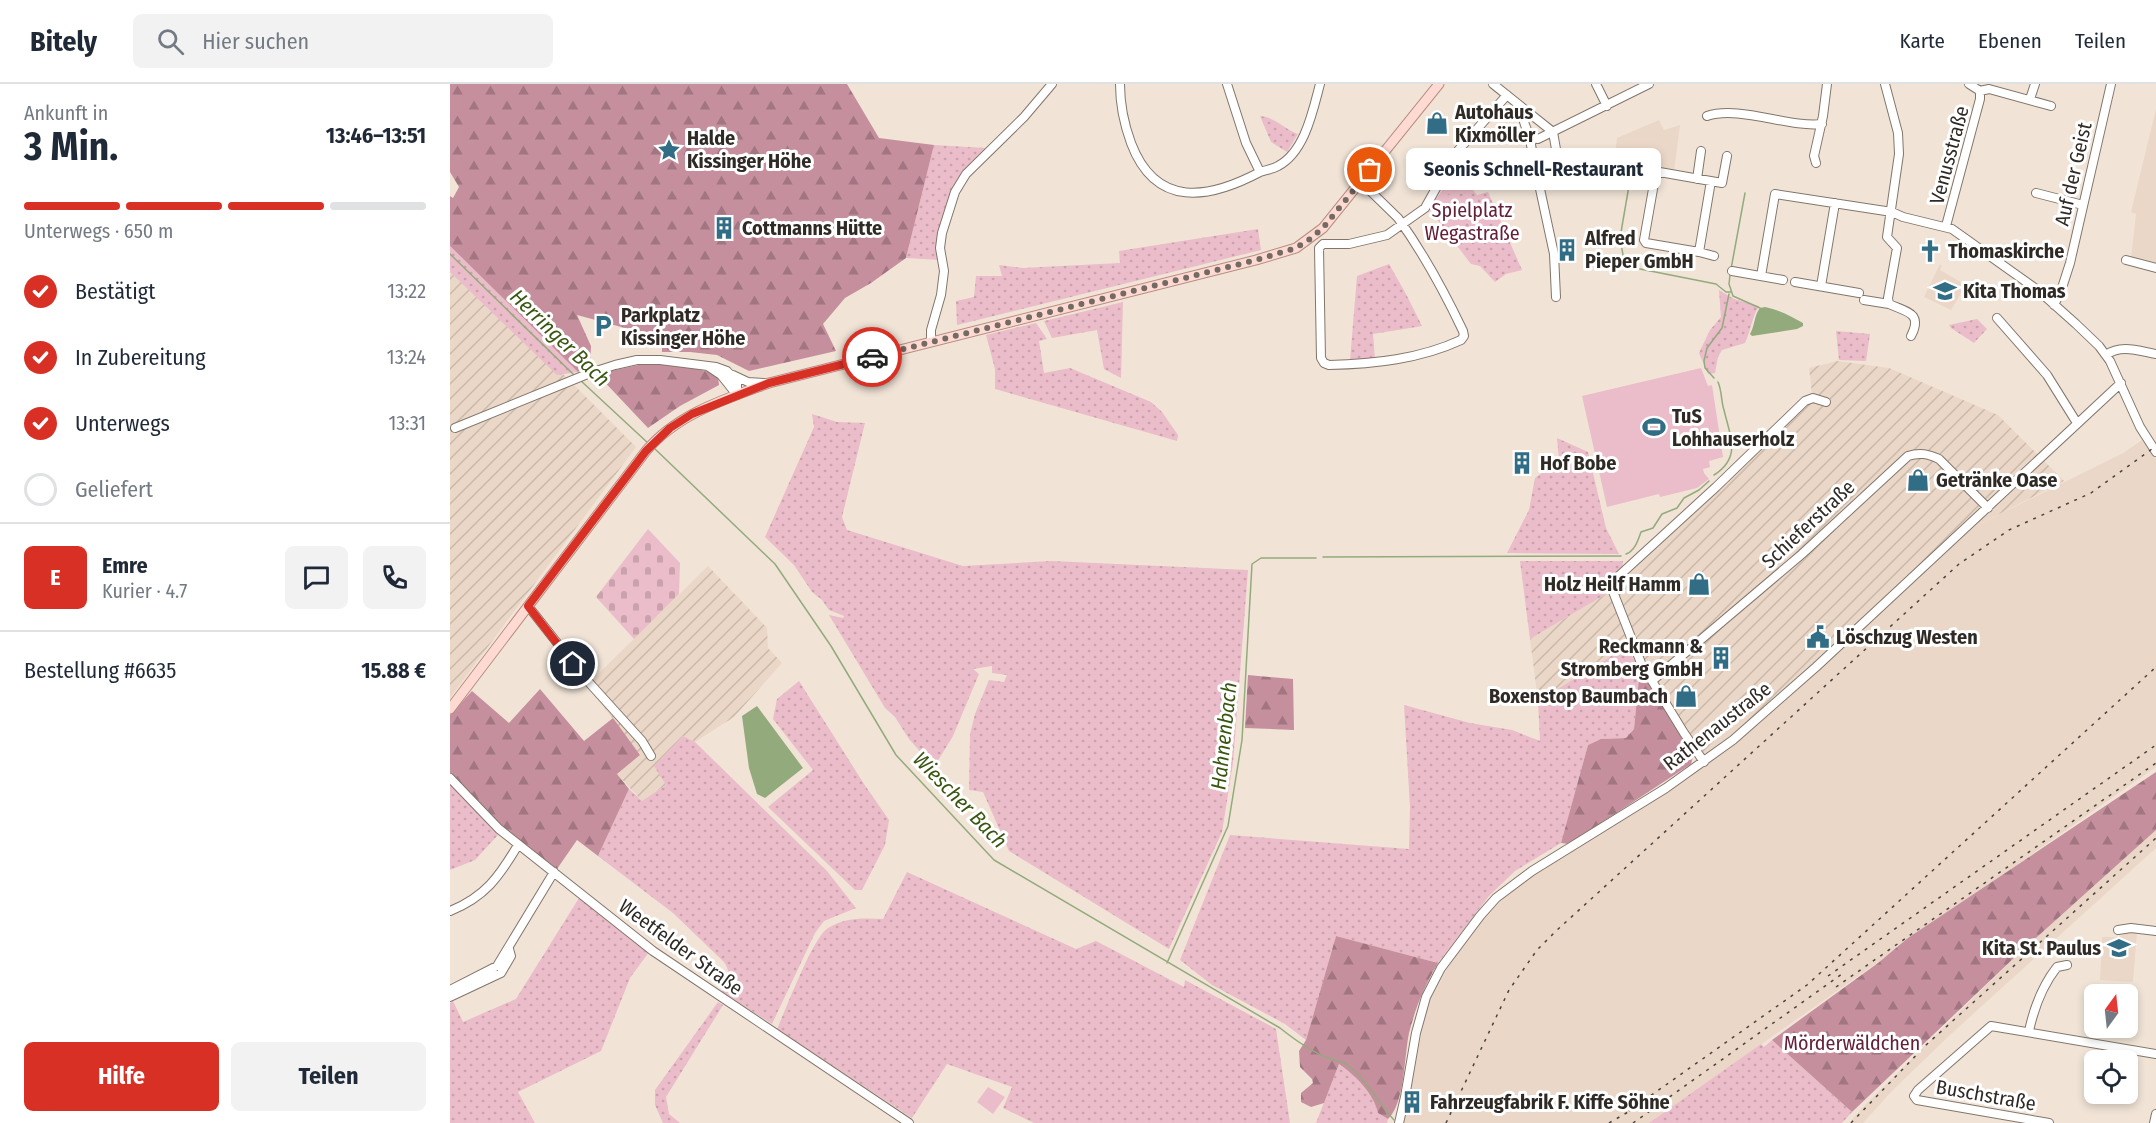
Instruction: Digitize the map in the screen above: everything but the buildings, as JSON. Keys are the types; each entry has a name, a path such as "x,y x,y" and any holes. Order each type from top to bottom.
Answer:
{"main road":[{"path":"450,709 646,451 658,438 692,414 769,383 1245,263 1296,248 1323,228 1435,85"}],"street":[{"path":"931,342 931,330 941,295 944,271 940,248 942,233 955,192 979,159 1024,117 1052,84"},
{"path":"1119,84 1122,111 1133,149 1147,172 1157,182 1180,191 1206,192 1234,185 1260,172 1280,166 1298,146 1309,124 1320,84"},
{"path":"1227,84 1246,143 1260,172"},
{"path":"1493,84 1553,132 1557,155"},
{"path":"1596,84 1607,106"},
{"path":"1532,138 1538,139 1649,84"},
{"path":"1816,163 1814,156 1822,124 1827,84"},
{"path":"1885,84 1899,143 1887,237 1897,248 1888,298 1889,304"},
{"path":"1969,84 1980,91 1989,89 2051,106"},
{"path":"2030,99 2035,84"},
{"name":"Auf der Geist","path":"2054,305 2070,263 2111,84"},
{"name":"Venusstraße","path":"1946,226 1980,99 1980,91"},
{"path":"1361,182 1403,224 1432,267 1464,336 1457,342 1418,355 1368,364 1326,364 1321,358 1319,251 1323,244 1349,244 1387,235 1403,224 1425,208 1455,154 1507,95"},
{"path":"1518,105 1532,138 1534,161 1554,254 1556,297"},
{"path":"1707,117 1722,114 1774,118 1812,125 1822,124"},
{"path":"1696,179 1701,151"},
{"path":"1534,161 1563,155 1722,183 1727,156"},
{"path":"1656,172 1644,240 1646,243 1714,256"},
{"path":"1699,252 1711,182"},
{"path":"1761,276 1775,194 1892,212 1903,217 1946,226 1990,255 2082,329 2106,355 2148,442 2156,452"},
{"path":"2036,194 2083,205"},
{"path":"1821,286 1835,203"},
{"path":"2126,260 2156,268"},
{"path":"1732,271 1783,280"},
{"path":"1795,282 1862,296 1909,312 1916,319 1917,325 1911,336"},
{"path":"1997,318 2047,375 2077,423"},
{"path":"2106,355 2122,348 2156,354"},
{"path":"455,428 590,373 615,364 637,360 660,360 709,366 726,371 748,382 769,383"},
{"path":"709,366 721,375 737,395"},
{"path":"726,371 737,382 737,395"},
{"name":"Rathenaustraße","path":"1399,1123 1406,1097 1416,1033 1426,997 1441,968 1480,916 1503,892 1532,871 1704,762 1733,740 1816,667 2121,383"},
{"path":"1704,762 1652,681 1633,646 1610,586 1611,582 1805,401 1813,398 1826,402"},
{"name":"Schieferstraße","path":"1652,681 1802,554 1908,456 1920,453 1938,459 1988,508"},
{"path":"528,606 584,677 642,741 651,756"},
{"name":"Weetfelder Straße","path":"450,778 499,829 660,956 909,1123"},
{"path":"450,911 476,898 487,889 504,868 518,845"},
{"path":"450,997 497,966 554,872"},
{"path":"2118,930 2131,928 2156,931"},
{"path":"2067,965 2057,967 2043,989 2029,1031 2156,1054"},
{"path":"450,990 472,983"},
{"name":"Buschstraße","path":"2029,1031 1988,1027 1914,1096 1917,1100 2049,1123"},
{"path":"2154,1123 2156,1114"}],"shaded area":[{"path":"2156,109 2156,266 2131,258 2136,214 2131,212"},
{"path":"1659,120 1664,130 1680,125 1674,172 1614,162 1617,138"},
{"path":"450,250 547,358 636,447 450,698"},
{"name":"Kita Thomas","path":"1940,264 1942,266 1940,270 1966,285 1951,310 1924,297"},
{"path":"1765,307 1803,323 1803,326 1752,336 1750,334 1757,314 1760,308"},
{"path":"1837,361 1889,368 1998,415 2064,481 1968,530 1815,671 1709,761 1649,673 1637,645 1626,647 1538,701 1530,639 1606,594 1613,584 1685,521 1812,394 1809,368"},
{"path":"2142,440 2156,459 2156,767 1649,1123 1402,1123 1428,1004 1451,962 1486,914 1523,882 1616,824 1709,761 1912,584 1968,530 2123,453"},
{"path":"708,566 767,628 768,648 782,663 734,717 695,742 683,736 655,766 666,785 642,801 617,774 640,755 588,686"},
{"path":"757,706 803,768 765,798 757,794 749,768 742,716"},
{"path":"2156,830 2156,848 1950,1035 1892,1091 1863,1123 1849,1123 2016,956"},
{"name":"Kita St. Paulus","path":"2130,931 2137,932 2133,982 2100,980 2102,937 2119,937"}],"green space":[{"path":"450,84 847,84 879,138 934,145 906,258 845,298 823,324 836,351 749,371 717,355 662,352 662,338 577,315 591,346 590,363 578,372 450,246 450,196 453,198 459,187 450,172"},
{"path":"1260,116 1298,134 1287,152 1271,142"},
{"path":"934,145 986,148 964,171 955,189 940,260 906,258"},
{"name":"Spielplatz Wegastraße","path":"1457,169 1477,195 1488,192 1522,270 1506,274 1495,282 1480,266 1471,264 1429,209"},
{"path":"1450,194 1468,222 1455,230 1437,203"},
{"path":"1258,229 1261,250 957,325 956,301 974,297 976,276 1002,276 999,265 1023,268 1120,263 1119,251"},
{"path":"450,246 578,372 557,375 450,272"},
{"path":"1389,264 1422,326 1373,334 1375,359 1350,360 1357,276"},
{"path":"1719,290 1734,299 1759,306 1745,343 1722,350 1715,373 1708,374 1699,353 1710,330 1721,317"},
{"path":"1123,302 1121,378 1104,369 1097,330 1052,338 1044,321"},
{"path":"1977,319 1987,329 1974,343 1949,325"},
{"path":"1036,323 1047,339 1039,341 1044,373 1070,368 1151,402 1162,412 1178,435 1177,441 995,389 995,369 986,335"},
{"path":"1836,331 1870,334 1866,361 1839,360"},
{"path":"643,364 700,369 718,376 719,385 680,406 648,428 597,374"},
{"name":"TuS Lohhauserholz","path":"1701,368 1708,386 1712,385 1723,457 1709,461 1710,467 1703,469 1709,479 1697,488 1660,497 1659,494 1607,507 1582,396"},
{"path":"812,414 837,422 865,423 842,517 847,530 963,566 1051,561 1248,570 1233,763 1222,832 1169,949 1009,851 983,792 969,790 970,734 975,714 989,680 1004,682 1007,675 992,673 992,666 973,669 979,674 953,736 934,767 909,739 895,717 885,708 829,615 843,618 844,616 829,610 812,592 794,565 765,537 814,427"},
{"path":"1557,438 1588,452 1606,528 1619,554 1507,553 1529,510 1535,478 1559,460"},
{"path":"648,529 680,563 679,594 634,639 596,597"},
{"path":"1520,561 1623,561 1622,570 1609,580 1606,594 1530,639"},
{"path":"1626,647 1640,668 1634,729 1626,738 1601,739 1588,745 1561,843 1515,871 1489,896 1438,963 1336,936 1306,1040 1285,1024 1212,985 1180,960 1230,835 1409,849 1410,807 1404,705 1470,723 1512,730 1540,741 1538,701"},
{"path":"1640,668 1694,753 1691,764 1569,844 1561,843 1588,745 1601,739 1626,738 1634,729"},
{"path":"1248,675 1293,679 1294,730 1245,728"},
{"path":"799,681 889,820 885,845 862,890 855,890 768,807 813,770 773,719 777,699"},
{"path":"540,689 584,741 613,718 640,755 617,774 629,789 598,856 577,840 557,869 508,832 450,773 450,715 472,691 509,723"},
{"path":"683,736 695,742 827,871 856,908 824,921 815,933 772,1024 722,992 728,973 724,962 673,913 598,856 629,789 642,801 666,785 654,766"},
{"name":"Mörderwäldchen","path":"2156,772 2156,830 2016,956 1852,1112 1772,1040 1878,963 1908,938"},
{"path":"450,784 498,835 475,860 450,870"},
{"path":"907,872 1076,949 1096,941 1184,987 1185,980 1276,1029 1290,1123 1034,1123 1003,1108 1012,1087 947,1064 912,1118 777,1029 808,959 822,934 835,924 848,920 883,919"},
{"path":"579,898 649,952 630,978 601,1051 518,1092 535,1123 450,1123 450,1003 453,1001 463,1022 516,999"},
{"path":"1336,936 1438,963 1415,1014 1409,1033 1401,1091 1394,1112 1388,1119 1378,1113 1363,1086 1339,1064 1324,1103 1311,1107 1301,1102 1301,1093 1313,1083 1300,1067 1299,1051 1306,1040"},
{"path":"718,1002 723,1005 666,1097 669,1114 680,1123 663,1123 655,1105 655,1090"},
{"path":"1772,1040 1852,1112 1842,1123 1649,1123 1761,1044 1764,1047"},
{"path":"1339,1064 1363,1086 1378,1113 1388,1119 1387,1123 1316,1123"},
{"path":"988,1087 1005,1097 993,1114 977,1102"}],"waterway":[{"path":"1631,174 1620,238 1625,266 1716,284 1726,292 1731,292"},
{"path":"1731,269 1745,193"},
{"name":"Herringer Bach","path":"450,254 574,375"},
{"path":"1730,275 1729,284 1733,296 1760,308"},
{"name":"Hahnenbach","path":"1714,378 1705,368 1704,361 1707,348 1722,328 1729,294"},
{"name":"Herringer Bach","path":"580,380 649,444"},
{"name":"Hahnenbach","path":"1714,475 1728,461 1732,446 1718,382"},
{"name":"Wiescher Bach","path":"655,449 775,564 831,646 896,755 994,860 1280,1028 1309,1049 1347,1064 1362,1078 1394,1120"},
{"name":"Hahnenbach","path":"1626,554 1634,548 1641,532 1653,528 1662,514 1677,508 1684,498 1699,490 1709,481"},
{"name":"Hahnenbach","path":"1323,557 1621,556"},
{"name":"Hahnenbach","path":"1167,963 1228,826 1242,740 1252,564 1261,558 1316,558"}],"railway":[{"path":"1446,1123 1509,990 1537,950 1556,931 1959,564 2009,530 2091,493 2156,446"},
{"path":"1629,1111 1807,985 2156,667"},
{"path":"1828,976 2156,745"},
{"path":"1836,987 2156,763"},
{"path":"1851,1123 1926,1045 2156,838"},
{"path":"1633,1123 1842,974"},
{"path":"1609,1123 1635,1108"}],"way so far":[{"path":"872,357 1288,252 1303,244 1323,228 1370,170"}],"place":[{"name":"Autohaus Kixmöller","path":"1437,123"},
{"name":"Halde Kissinger Höhe","path":"669,150"},
{"name":"Seonis Schnell-Restaurant","path":"1370,170"},
{"name":"Cottmanns Hütte","path":"724,228"},
{"name":"Alfred Pieper GmbH","path":"1567,250"},
{"name":"Thomaskirche","path":"1930,251"},
{"name":"Kita Thomas","path":"1945,291"},
{"name":"Parkplatz Kissinger Höhe","path":"603,326"},
{"name":"TuS Lohhauserholz","path":"1654,427"},
{"name":"Hof Bobe","path":"1522,463"},
{"name":"Getränke Oase","path":"1918,480"},
{"name":"Holz Heilf Hamm","path":"1699,584"},
{"name":"Löschzug Westen","path":"1818,637"},
{"name":"Reckmann & Stromberg GmbH","path":"1721,658"},
{"name":"Boxenstop Baumbach","path":"1686,696"},
{"name":"Kita St. Paulus","path":"2119,948"},
{"name":"Fahrzeugfabrik F. Kiffe Söhne","path":"1412,1102"}],"route":[{"path":"573,664 528,606 658,438 692,414 745,392 769,383 872,357"}]}
